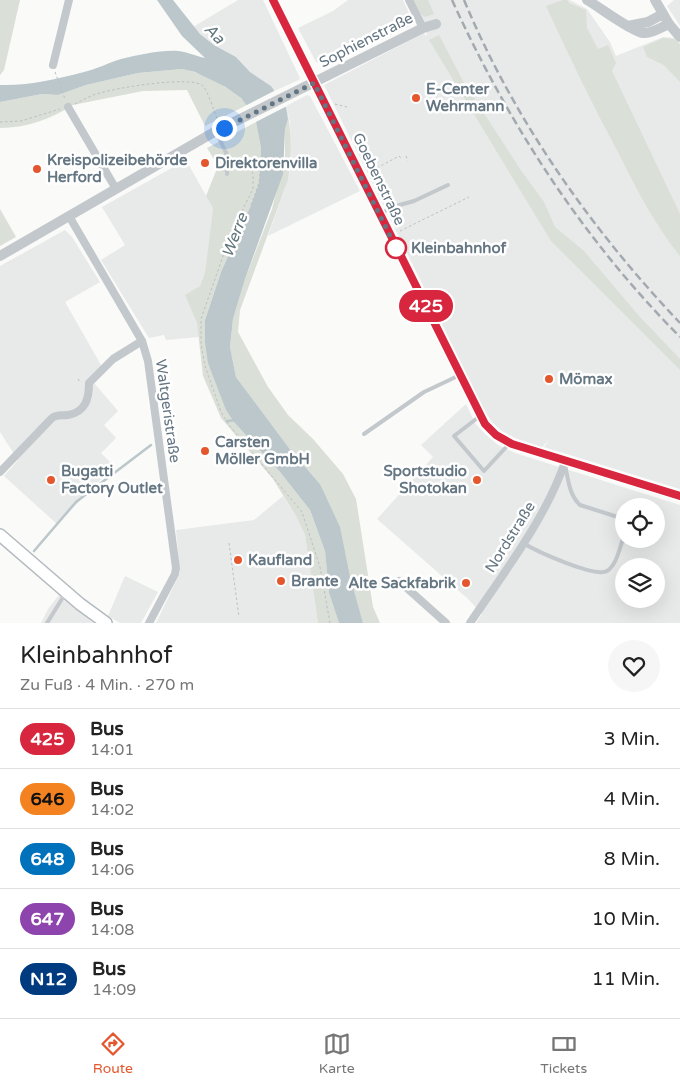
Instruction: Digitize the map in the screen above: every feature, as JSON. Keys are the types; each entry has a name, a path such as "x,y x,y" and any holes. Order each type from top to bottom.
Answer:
{"main road":[{"path":"0,535 66,592 106,623"}],"street":[{"path":"54,68 69,0"},
{"name":"Goebenstraße","path":"273,0 480,416 490,429 510,443 565,462 680,496"},
{"path":"409,0 423,28"},
{"path":"587,0 628,26 644,33 669,24"},
{"path":"655,0 669,24 680,37"},
{"path":"628,26 648,22 663,14"},
{"name":"Sophienstraße","path":"0,256 220,129 423,28 436,24"},
{"path":"67,105 116,189"},
{"name":"Waltgeristraße","path":"69,216 142,340 148,362 176,568 175,574 149,623"},
{"path":"0,472 52,418 56,415 70,414 80,410 89,397 89,383 113,358 142,340"},
{"name":"Nordstraße","path":"470,623 523,544 553,493 565,462"},
{"path":"399,581 446,623"}],"lane":[{"path":"220,129 227,155 228,174"},
{"path":"379,214 396,206 414,201 448,184"},
{"path":"364,434 424,392 460,375"},
{"path":"480,416 454,436 484,471 510,443"},
{"path":"565,462 575,501 580,505 615,516"},
{"path":"523,544 559,561 600,572 609,569 614,563 620,548"},
{"path":"47,623 66,592"}],"path":[{"path":"54,68 67,105"},
{"path":"0,122 21,121 99,93 132,86 187,80 197,82 203,86 220,129"},
{"path":"361,157 370,153"},
{"path":"227,155 242,162 253,173 253,190 231,233 201,319 201,343 205,366 221,412 302,512 320,566 330,623"},
{"path":"377,168 399,156 401,158"},
{"path":"406,156 408,161"},
{"path":"251,205 261,165"},
{"path":"390,236 469,196"},
{"path":"228,543 239,617"}],"shaded area":[{"path":"0,0 20,0 4,70 0,75"},
{"path":"157,0 173,0 200,34 214,45 236,57 250,72 271,86 286,107 288,119 285,129 283,174 245,279 233,319 230,347 236,377 289,448 320,484 340,527 350,577 363,623 339,623 329,593 325,551 310,510 280,472 233,421 226,410 208,363 205,342 205,320 221,272 259,183 261,148 256,122 251,111 241,98 226,87 195,72 182,69 138,73 86,85 58,95 42,94 0,102 0,85 32,83 53,79 89,71 121,59 171,51 185,52 205,58 182,36"},
{"path":"238,0 263,0 300,78 299,80 274,91 271,86 250,72 236,57 214,45 193,27"},
{"path":"348,0 403,0 414,24 324,65 316,62 298,28 333,11"},
{"path":"410,0 428,0 434,14 425,17 416,10"},
{"path":"413,0 570,0 587,9 610,42 616,56 663,37 675,38 680,44 680,489 544,447 549,440 542,447 515,438 502,431 486,413 324,85 424,33 426,36"},
{"path":"567,0 569,3 586,10 587,28 598,49 608,45 616,63 612,71 680,214 680,256 654,220 640,194 572,62 546,6"},
{"path":"674,0 680,0 680,26 667,6"},
{"path":"439,35 463,81 520,169 544,202 555,227 584,251 639,316 680,359 680,370 551,241 429,40"},
{"path":"663,38 674,39 680,44 680,82 664,65 647,57 643,47"},
{"path":"182,69 218,81 241,98 247,105 205,126 187,90 143,91 73,105 38,122 10,128 0,128 0,102 42,94 58,95 86,85 138,73"},
{"path":"307,95 310,96 360,191 268,236 288,180 291,165 290,122 286,106"},
{"path":"286,106 289,124 291,143 288,180 240,310 238,332 268,387 288,415 313,439 343,474 356,499 373,607 380,623 363,623 320,484 289,448 236,377 230,347 233,319 245,279 272,209 285,156 285,129 288,119"},
{"path":"256,122 261,148 259,183 221,272 205,320 226,410 233,421 280,472 310,510 325,551 329,593 339,623 318,623 305,535 296,516 273,479 221,418 203,376 197,323 185,295 200,286 205,272 213,208 206,196 218,166 207,148"},
{"path":"186,160 213,208 205,272 200,286 186,295 197,323 199,337 166,340 164,335 149,338 101,260 125,245 102,207"},
{"path":"0,209 16,237 0,246"},
{"path":"65,230 72,237 100,282 65,302 105,372 94,383 118,411 104,425 116,438 101,453 114,466 57,524 4,476 18,460 0,432 0,266"},
{"path":"466,404 475,423 498,445 515,453 658,498 615,498 615,548 665,548 665,500 680,505 680,623 476,623 482,614 468,599 377,519 433,457 421,445"},
{"name":"Kaufland","path":"283,496 305,535 318,623 156,623 180,573 176,530 254,520"},
{"path":"125,576 158,592 141,623 120,623 108,616"},
{"path":"59,595 93,623 41,623 48,609"}],"pier":[{"path":"276,90 287,106 254,123 245,106"}],"waterway":[{"path":"227,421 236,420"},
{"path":"34,551 76,502 151,445"}],"railway":[{"path":"452,0 498,92 551,179 611,261 680,337"},
{"path":"464,0 506,88 557,171 616,250 680,323"}],"bus line":[{"name":"425","path":"273,0 485,424 496,435 512,444 565,462 680,496"}],"place":[{"name":"E-Center Wehrmann","path":"416,98"},
{"name":"Direktorenvilla","path":"205,163"},
{"name":"Kreispolizeibehörde Herford","path":"37,169"},
{"name":"Kleinbahnhof","path":"396,248"},
{"name":"Mömax","path":"549,379"},
{"name":"Carsten Möller GmbH","path":"205,451"},
{"name":"Bugatti Factory Outlet","path":"51,480"},
{"name":"Sportstudio Shotokan","path":"477,480"},
{"name":"Kaufland","path":"238,560"},
{"name":"Brante","path":"281,581"},
{"name":"Alte Sackfabrik","path":"466,583"}],"route":[{"path":"224,128 314,83 398,252 396,248"}],"water label":[{"name":"Aa","path":"215,33"},
{"name":"Werre","path":"234,235"}]}
